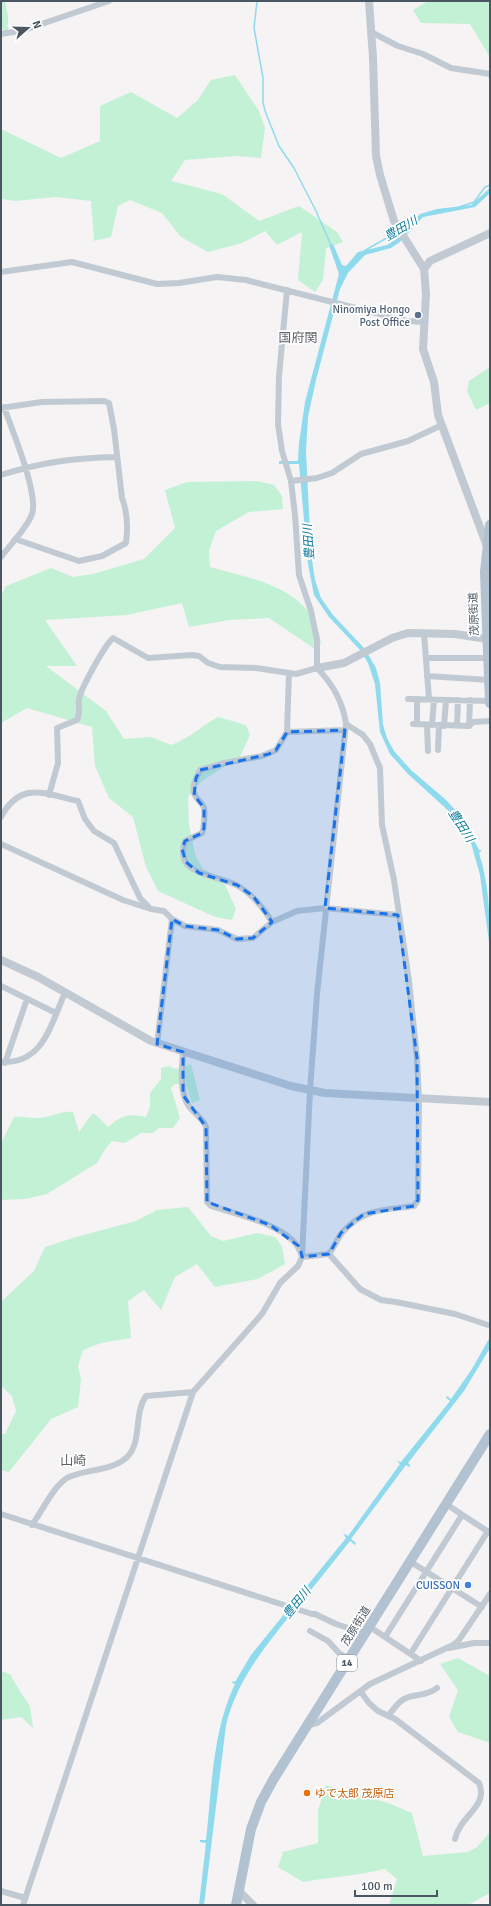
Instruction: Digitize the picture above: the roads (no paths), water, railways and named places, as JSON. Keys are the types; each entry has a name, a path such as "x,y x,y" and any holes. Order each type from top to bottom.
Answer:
{"main road":[{"name":"茂原街道","path":"490,524 484,572 490,702"},
{"name":"茂原街道","path":"236,1905 251,1829 261,1802 273,1780 490,1434"}],"street":[{"path":"1,34 24,30 108,1"},
{"path":"371,1 376,156 385,197 394,221 424,269 426,294 424,349 434,382 438,415 488,546"},
{"path":"371,32 398,46 423,54 451,68 490,74"},
{"path":"424,269 430,261 490,233"},
{"path":"1,272 72,262 157,284 179,283 217,277 246,280 407,321 425,322"},
{"path":"1,1891 24,1902 193,1392 262,1314 280,1283 298,1266 302,1257 310,1091 325,908 346,727 339,698 327,678 317,668 317,640 311,610 300,575 295,515 290,480 282,450 277,408 287,290"},
{"path":"1,557 31,514 34,502 25,468 3,408 42,402 104,401 109,403 118,457 122,498 126,508 128,524 126,543 102,556 79,561 15,539"},
{"path":"290,480 317,478 332,472 361,454 408,441 442,425"},
{"path":"1,475 25,468 75,458 118,457"},
{"path":"424,633 427,676 432,699 428,751"},
{"path":"49,795 58,763 57,728 77,720 80,712 79,698 84,685 98,660 113,638 148,658 192,655 198,656 208,663 220,667 256,668 296,674 344,663 403,634 455,634 487,639"},
{"path":"426,658 488,658"},
{"path":"272,922 253,896 237,885 199,873 192,869 186,862 182,849 185,841 202,833 204,828 204,808 194,795 193,788 200,770 224,763 269,754 276,750 287,732 289,673"},
{"path":"427,676 489,680"},
{"path":"408,699 470,700 490,702"},
{"path":"417,699 415,724 469,726 473,722 490,721"},
{"path":"438,750 446,700"},
{"path":"457,725 458,700"},
{"path":"469,726 470,700"},
{"path":"287,732 346,727 363,735 370,744 380,768 382,825 394,880 409,981 417,1058 419,1099 418,1200 414,1206 396,1207 364,1214 341,1233 329,1254"},
{"path":"1,817 13,800 28,792 42,792 49,795 78,801 85,819 94,831 114,843 140,898 151,909"},
{"path":"1,844 123,900 151,909 164,911 172,920 185,926 218,930 237,939 253,938 272,922 297,911 325,908 398,915"},
{"path":"157,1044 172,920"},
{"path":"1,960 15,965 157,1044 310,1091 419,1099 490,1102"},
{"path":"1,986 56,1013"},
{"path":"27,999 3,1062 20,1061 39,1049 65,993"},
{"path":"182,1052 183,1095 189,1106 206,1127 207,1202 211,1206 247,1216 284,1234 300,1247 302,1257"},
{"path":"302,1257 329,1254"},
{"path":"329,1254 360,1289 381,1300 455,1314 488,1325"},
{"path":"32,1525 58,1485 68,1478 117,1464 134,1450 139,1414 142,1402 146,1396 193,1392"},
{"path":"411,1653 489,1532 446,1504"},
{"path":"1,1514 285,1606 314,1614 336,1624 368,1630 385,1637 421,1661"},
{"path":"385,1637 462,1515"},
{"path":"411,1562 453,1587 482,1607"},
{"path":"307,1726 317,1723 380,1679 448,1648 459,1640 490,1594"},
{"path":"310,1631 328,1641 339,1653 350,1659"},
{"path":"448,1648 474,1643 490,1643"},
{"path":"388,1716 404,1698 431,1693 437,1688"},
{"path":"361,1692 369,1704 388,1716 479,1784 481,1789 481,1801 459,1826 455,1839"},
{"path":"239,1890 253,1905"}],"water":[{"path":"490,188 490,193 475,207 423,217 400,242 391,248 365,255 348,273 340,289 316,380 308,417 306,451 311,553 315,580 321,598 333,615 365,649 376,668 380,683 383,725 387,738 394,751 411,770 445,799 459,814 466,824 479,850 482,850 479,853 487,888 490,949 480,875 471,843 452,814 408,774 390,754 380,732 375,684 368,663 361,651 329,617 314,595 308,564 299,464 279,464 279,461 298,461 305,402 339,274 329,245 333,244 342,265 346,266 358,252 387,245 398,238 420,214 437,209 471,205"},
{"path":"490,1337 490,1348 464,1391 408,1463 410,1465 409,1467 406,1465 351,1539 356,1543 355,1545 350,1541 271,1639 244,1679 237,1693 226,1725 204,1905 199,1905 206,1843 200,1842 200,1840 206,1840 217,1741 227,1702 235,1684 232,1683 233,1681 235,1682 251,1655 346,1538 343,1533 348,1536 400,1464 397,1461 401,1462 450,1401 446,1398 447,1396 451,1399 472,1369"}],"waterway":[{"path":"257,1 254,28 263,78 263,102 265,111 279,146 294,168 316,211 331,245"},
{"name":"豊田川","path":"459,207 474,202 485,187 490,185"},
{"name":"豊田川","path":"401,228 412,222"},
{"name":"豊田川","path":"364,251 397,232"}],"place":[{"name":"Ninomiya Hongo Post Office","path":"418,315"},
{"name":"CUISSON","path":"468,1585"},
{"name":"ゆで太郎 茂原店","path":"307,1793"}],"district":[{"name":"国府関","path":"298,338"},
{"name":"山崎","path":"73,1461"}]}
